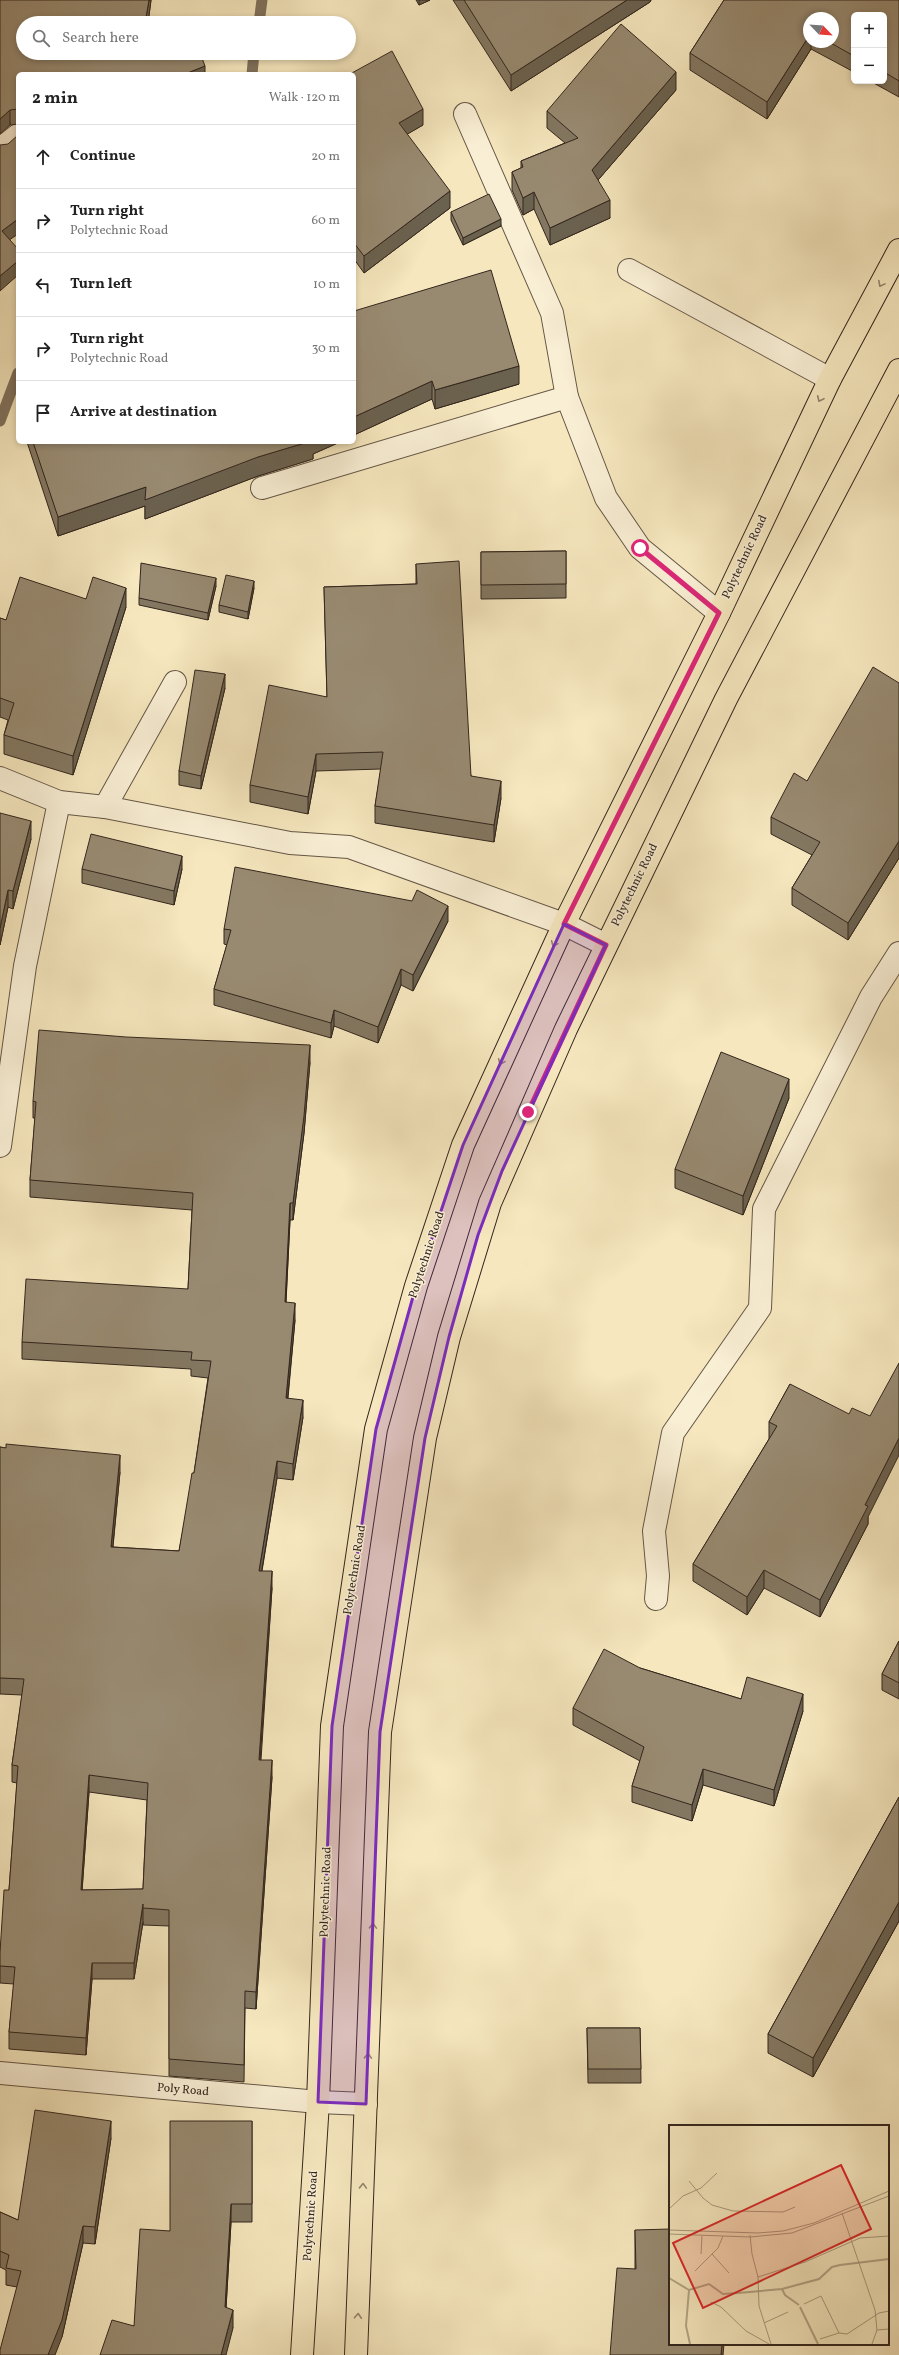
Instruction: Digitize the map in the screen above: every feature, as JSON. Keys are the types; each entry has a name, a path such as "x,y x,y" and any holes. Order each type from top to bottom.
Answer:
{"main road":[{"name":"Polytechnic Road","path":"302,2355 318,2102 332,1726 376,1429 416,1286 463,1145 564,924 719,613 830,379 899,250"},
{"name":"Polytechnic Road","path":"356,2355 380,1732 425,1438 448,1337 490,1203 566,1029 726,699 899,370"}],"street":[{"path":"465,114 552,313 566,397 606,498 640,548 719,613"},
{"path":"0,149 16,137"},
{"path":"629,270 830,379"},
{"path":"262,488 566,397"},
{"path":"105,807 175,682"},
{"path":"0,778 59,802 105,807 290,843 349,847 564,924 606,945"},
{"path":"0,1146 24,966 59,802"},
{"path":"656,1599 658,1576 654,1531 673,1433 760,1308 764,1209 871,997 899,953"},
{"name":"Poly Road","path":"0,2073 318,2102 366,2104"}],"highlighted area":[{"path":"564,924 606,945 502,1171 478,1235 449,1337 425,1438 380,1732 366,2104 318,2102 332,1726 376,1429 416,1286 463,1145"}],"building":[{"path":"0,0 149,0 146,16 16,16 16,60 203,60 205,66 190,72 16,72 16,109 10,110 0,119"},
{"path":"464,0 627,0 511,75"},
{"path":"724,0 899,0 899,81 887,74 887,12 851,12 851,54 839,48 839,12 803,12 803,45 767,102 690,53"},
{"path":"621,24 676,72 592,170 610,200 550,228 534,192 523,198 512,172 523,167 521,161 578,138 547,111"},
{"path":"392,51 423,109 399,123 450,191 364,256 356,246 356,72 354,72"},
{"path":"16,137 16,220 2,231 16,247 16,263 0,276 0,145 8,144"},
{"path":"489,194 501,219 463,238 451,212"},
{"path":"491,270 519,366 435,390 432,381 356,416 356,310"},
{"path":"34,444 301,444 258,457 145,500 146,487 58,517"},
{"path":"566,551 566,584 481,585 481,552"},
{"path":"459,561 471,776 501,781 494,825 375,806 383,752 316,754 308,797 250,785 269,685 327,697 324,587 417,584 416,564"},
{"path":"141,563 216,578 208,613 139,598"},
{"path":"226,575 254,581 248,612 219,605"},
{"path":"20,577 86,599 93,577 126,588 73,756 4,735 14,703 0,698 0,618 6,620"},
{"path":"873,667 899,683 899,841 848,923 792,888 820,842 771,817 794,773 807,781"},
{"path":"195,670 225,674 201,776 179,771"},
{"path":"0,813 31,821 13,891 8,890 0,928"},
{"path":"91,834 182,856 174,891 82,869"},
{"path":"235,867 412,901 417,890 448,906 413,975 401,969 378,1027 334,1010 331,1023 214,989 231,930 224,929"},
{"path":"39,1030 126,1037 310,1045 304,1116 293,1203 290,1203 285,1302 295,1303 286,1398 303,1400 293,1464 277,1461 259,1571 272,1571 259,1760 272,1760 256,1992 245,1991 244,2065 169,2059 169,1910 143,1908 143,1904 134,1963 92,1963 86,2038 9,2032 15,1967 0,1966 0,1952 4,1890 9,1890 18,1766 12,1765 24,1679 0,1678 0,1447 6,1448 6,1444 120,1455 111,1547 179,1551 192,1473 194,1473 211,1361 191,1360 192,1352 22,1342 26,1279 188,1289 193,1193 30,1180 36,1102 33,1101","holes":["89,1775 148,1783 143,1889 81,1890"]},
{"path":"721,1052 789,1079 743,1196 675,1169"},
{"path":"899,1363 899,1438 865,1505 868,1506 820,1600 764,1570 747,1597 693,1564 777,1426 769,1422 790,1384 849,1414 852,1408 870,1416"},
{"path":"899,1641 899,1683 882,1674"},
{"path":"604,1649 640,1668 741,1699 747,1677 803,1694 774,1790 703,1769 692,1805 632,1786 644,1747 573,1708"},
{"path":"899,1797 899,1902 813,2058 768,2034"},
{"path":"587,2028 640,2028 641,2069 588,2069"},
{"path":"35,2110 111,2121 95,2227 83,2226 62,2320 48,2355 0,2355 0,2350 21,2271 6,2268 9,2255 0,2251 0,2212 18,2220"},
{"path":"170,2121 252,2121 252,2204 231,2204 225,2307 233,2310 221,2355 100,2355 112,2320 134,2326 140,2229 170,2231"},
{"path":"669,2229 669,2345 722,2345 721,2355 610,2355 617,2268 636,2269 635,2230"}],"waterway":[{"path":"260,16 262,0"},
{"path":"252,72 253,60"},
{"path":"0,421 16,378"}],"route":[{"path":"528,1112 606,945 564,924 719,613 640,548"}]}
